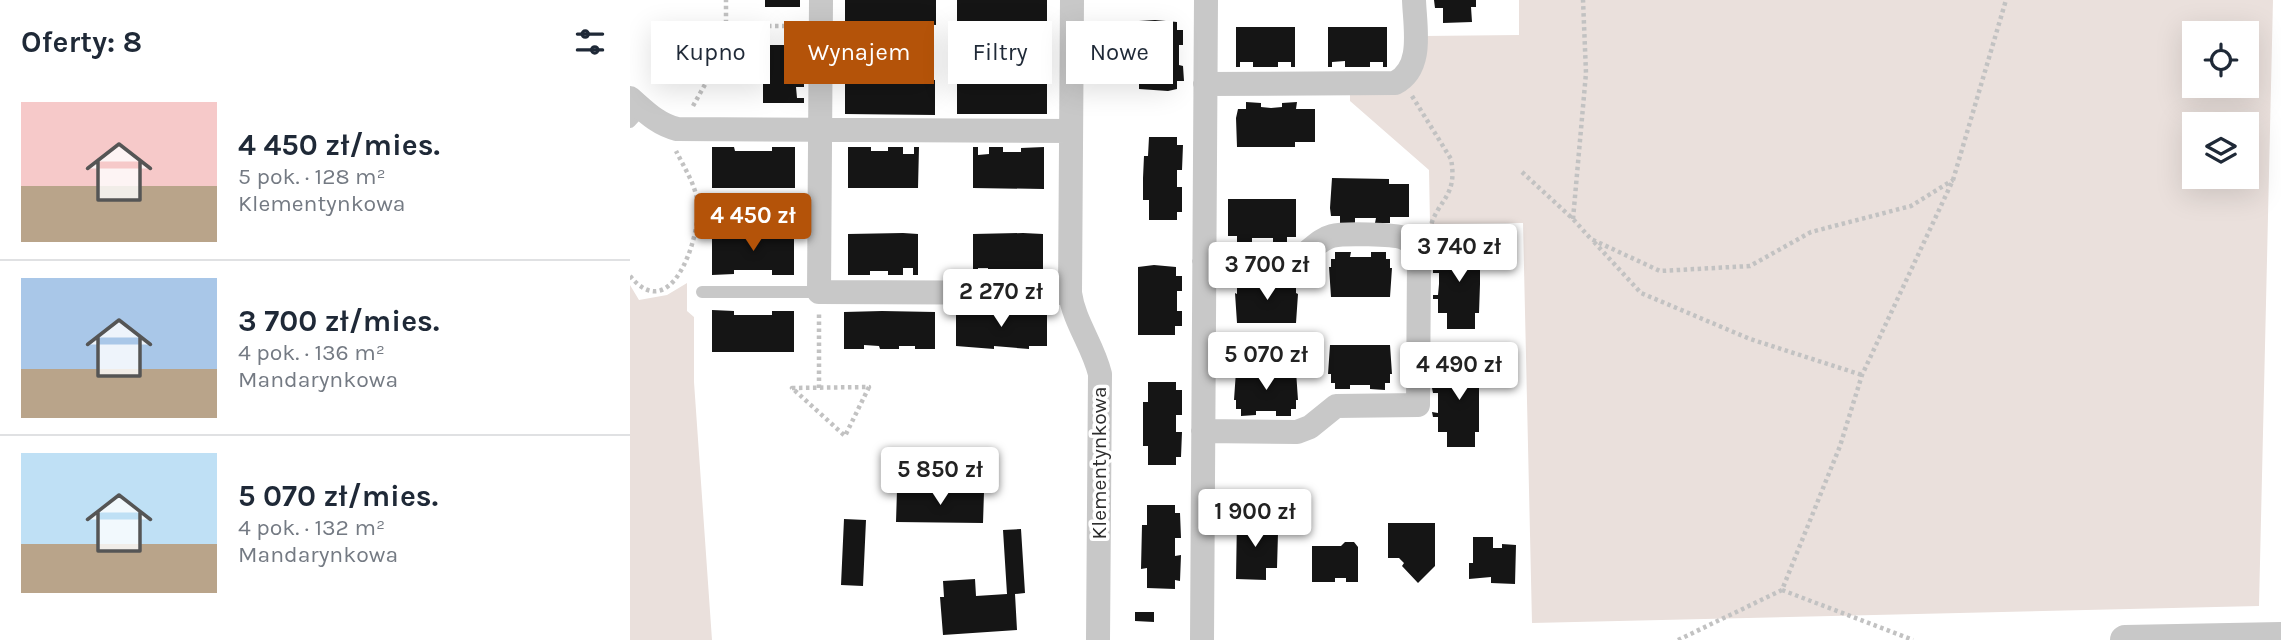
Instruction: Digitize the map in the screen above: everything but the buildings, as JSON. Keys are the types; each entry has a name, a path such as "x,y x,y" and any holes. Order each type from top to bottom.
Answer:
{"street":[{"path":"821,0 821,21"},
{"name":"Klementynkowa","path":"1072,0 1070,293 1075,317 1100,374 1098,640"},
{"path":"1202,640 1206,0"},
{"path":"1205,84 1395,83 1407,75 1415,57 1414,0"},
{"path":"820,84 819,292 1070,293"},
{"path":"634,109 665,126 677,129 1071,131"},
{"path":"1203,431 1297,432 1310,428 1336,406 1418,405 1419,260 1417,251 1403,238 1334,236 1298,260 1290,262 1205,261"},
{"path":"2125,640 2268,638"}],"lane":[{"path":"702,292 819,292"}],"path":[{"path":"726,0 726,21"},
{"path":"1573,219 1586,73 1583,0"},
{"path":"1678,640 1782,590 1840,446 1862,375 1953,180 2006,0"},
{"path":"630,275 645,290 657,292 666,289 681,270 688,255 698,205 687,173 675,151 677,129 707,84"},
{"path":"1407,88 1451,159 1453,170 1448,195 1430,224 1430,255 1419,260"},
{"path":"1522,172 1573,219 1641,293 1750,339 1862,375"},
{"path":"1591,239 1660,271 1750,266 1811,232 1911,206 1953,180"},
{"path":"819,292 819,388"},
{"path":"869,387 845,436 792,388 819,388 869,387"},
{"path":"1782,590 1913,640"}],"shaded area":[{"path":"1519,0 2273,0 2259,606 1532,623 1523,223 1430,224 1429,170 1350,101 1350,94 1389,94 1424,36 1519,35"},
{"path":"687,283 687,311 694,317 694,382 712,640 630,640 630,285 639,300 667,295"}]}
